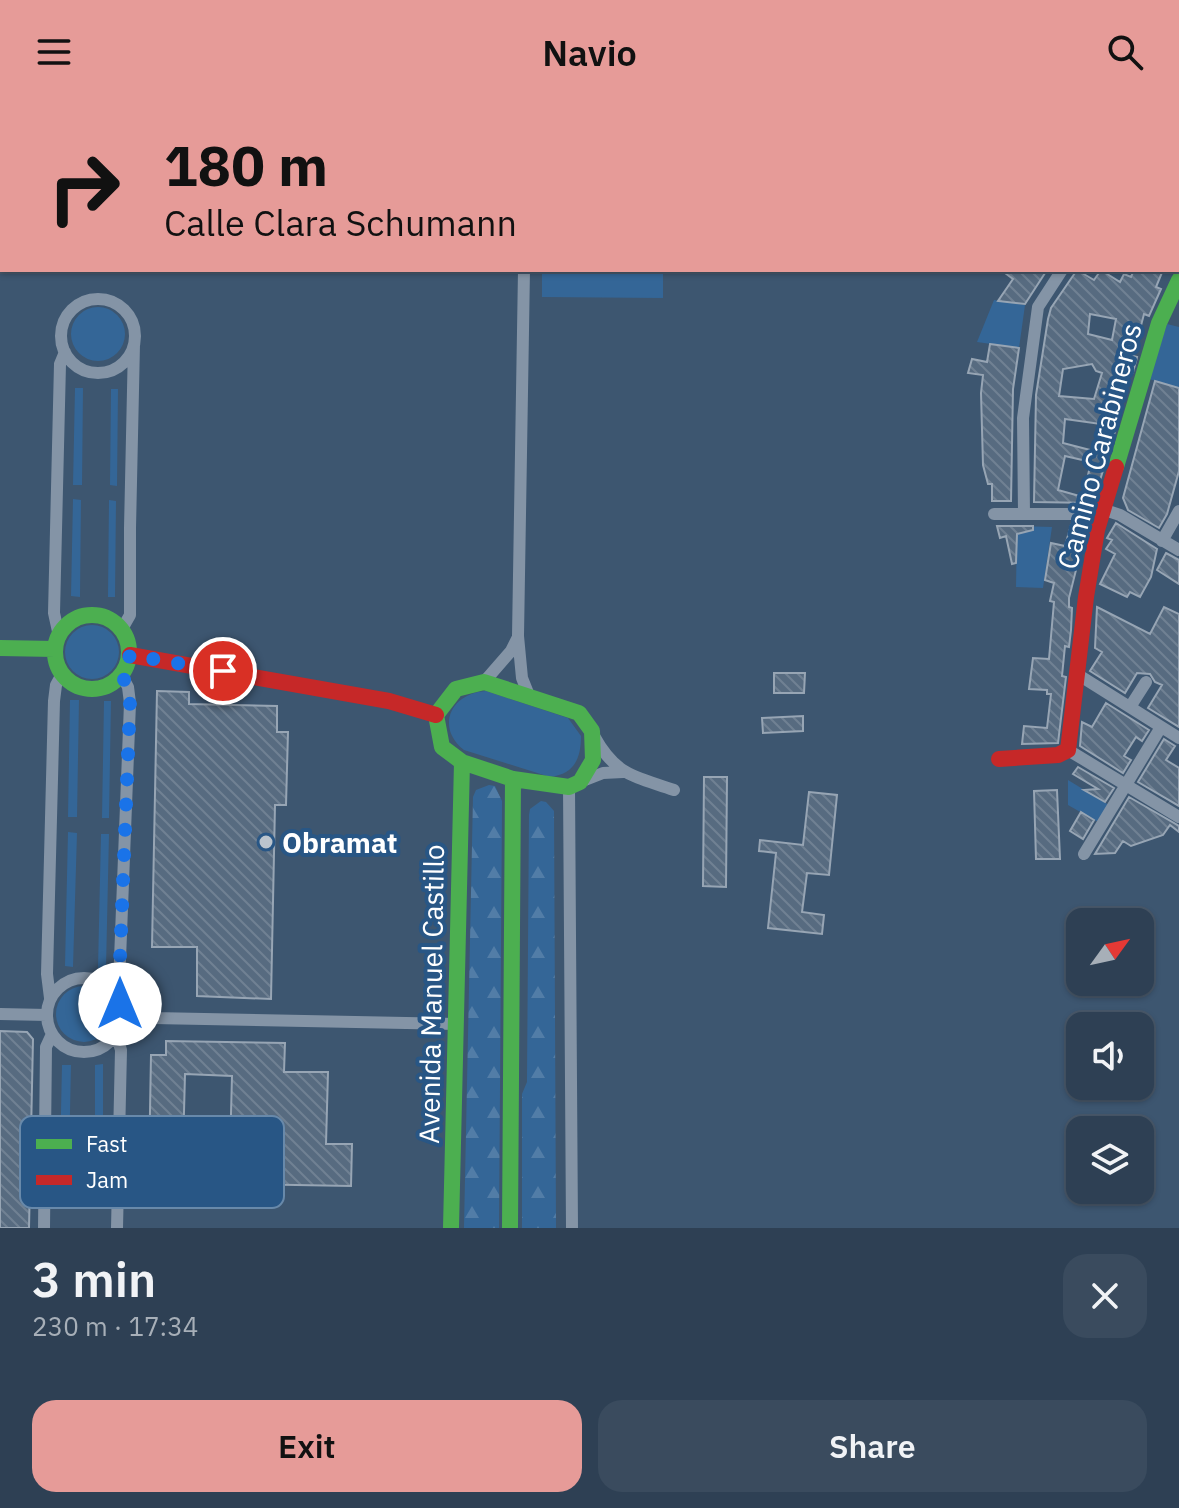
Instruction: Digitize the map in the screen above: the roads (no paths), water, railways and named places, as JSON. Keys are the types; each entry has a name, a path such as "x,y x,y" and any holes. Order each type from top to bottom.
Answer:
{"main road":[{"name":"Camino Carabineros","path":"1068,750 1097,530 1159,323 1179,280"},
{"path":"101,616 122,629 130,655 122,676 113,684 91,690 70,683 62,674 58,667 57,643 66,626 76,618 101,616"},
{"path":"0,648 57,643"},
{"path":"130,655 389,701 436,715"},
{"path":"484,682 530,698 579,713 592,731 593,760 574,784 513,779 462,762 442,747 436,715 456,689 484,682"},
{"path":"999,759 1058,755 1068,750"},
{"name":"Avenida Manuel Castillo","path":"451,1228 462,762"},
{"path":"510,1228 513,779"}],"street":[{"path":"524,272 518,636 522,678 530,698"},
{"path":"1024,514 1023,418 1038,307 1061,272"},
{"path":"122,629 130,615 135,333 126,311 117,304 94,299 73,308 66,318 61,341 65,352 80,368 103,373 123,364 134,344"},
{"path":"57,643 55,598 60,364 65,352"},
{"path":"994,514 1088,514 1105,510 1120,515 1179,550"},
{"path":"1162,541 1179,511"},
{"path":"484,682 511,651 518,636"},
{"path":"50,998 65,982 87,977 98,980 115,994 121,1015 116,1034 108,1044 96,1050 71,1050 52,1034 47,1015 50,998 47,974 54,701 56,685 62,674"},
{"path":"1077,674 1179,738"},
{"path":"115,994 119,985 130,703 128,687 122,676"},
{"path":"1130,707 1146,682"},
{"path":"1084,854 1161,727"},
{"path":"592,731 608,760 623,772 674,790"},
{"path":"1068,750 1179,817"},
{"path":"572,1228 574,784 603,773 623,772"},
{"path":"0,1014 47,1015"},
{"path":"121,1015 457,1024"},
{"path":"45,1116 46,1047 52,1034"},
{"path":"116,1034 121,1050 120,1116"},
{"path":"44,1208 44,1228"},
{"path":"117,1208 117,1228"}],"place":[{"name":"Obramat","path":"266,842"}]}
